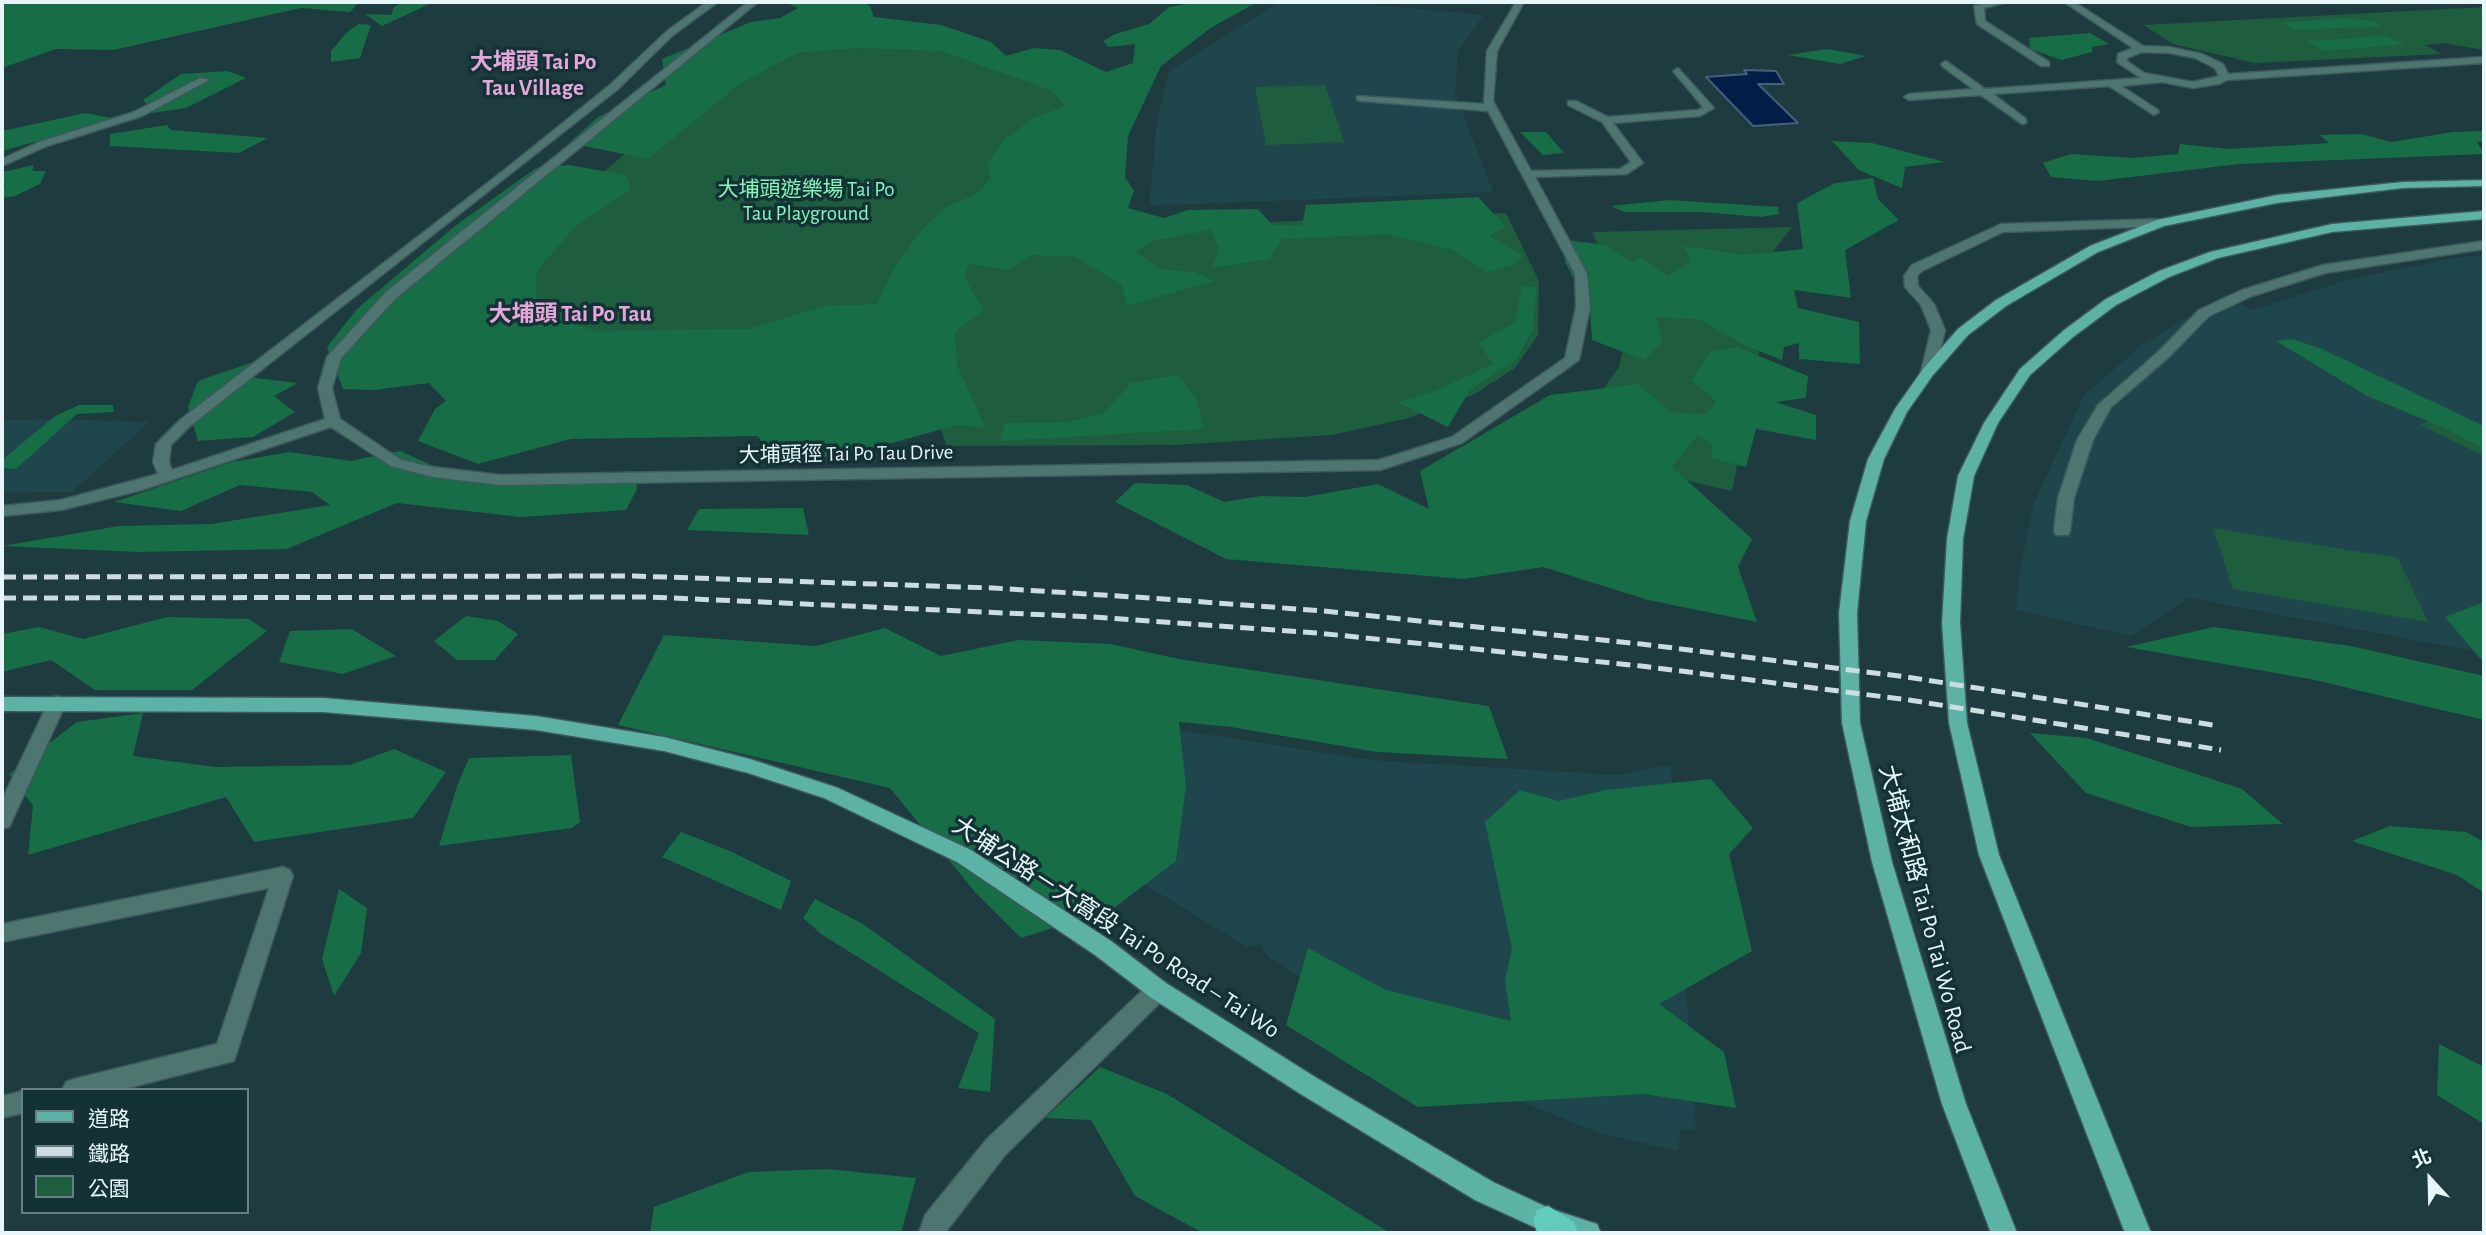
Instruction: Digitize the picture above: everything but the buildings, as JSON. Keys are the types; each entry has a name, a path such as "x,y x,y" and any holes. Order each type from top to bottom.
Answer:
{"main road":[{"name":"大埔太和路 Tai Po Tai Wo Road","path":"2004,1233 1950,1091 1882,862 1851,723 1848,612 1858,521 1876,459 1900,412 1928,372 1963,332 2034,282 2094,249 2161,223 2210,211 2330,192 2403,185 2484,183"},
{"path":"2138,1233 2090,1117 1989,855 1958,723 1951,623 1955,539 1966,476 1991,423 2025,373 2068,334 2111,302 2164,274 2214,255 2332,228 2484,215"},
{"name":"大埔公路－大窩段 Tai Po Road – Tai Wo","path":"2,704 323,705 523,722 664,744 738,762 831,793 964,856 1103,948 1158,990 1307,1085 1484,1191 1555,1227 1588,1233"}],"street":[{"path":"167,478 161,461 164,444 185,423 614,88 670,33 713,2"},
{"path":"2,511 61,505 167,478 333,421 325,388 334,357 384,302 753,2"},
{"name":"大埔頭徑 Tai Po Tau Drive","path":"333,421 396,463 433,472 500,480 1380,465 1457,440 1572,359 1583,307 1581,274 1547,214 1530,174 1488,101 1492,51 1520,2"},
{"path":"2002,2 1979,6 1980,22 2045,64"},
{"path":"2068,2 2141,49"},
{"path":"2158,80 2134,72 2122,62 2122,56 2129,51 2141,49 2169,50 2198,56 2219,66 2224,77"},
{"path":"1909,97 2158,80 2208,84 2224,77 2484,60"},
{"path":"1946,64 2022,121"},
{"path":"1605,120 1700,113 1709,108 1678,71"},
{"path":"2,163 43,144 138,114 204,80"},
{"path":"2112,84 2154,112"},
{"path":"1361,98 1492,108"},
{"path":"1530,174 1623,172 1637,163 1605,120 1572,103"},
{"path":"1928,372 1938,330 1927,304 1912,287 1910,276 1917,268 2001,228 2161,223"},
{"path":"2062,531 2066,498 2085,440 2105,405 2164,354 2204,313 2247,293 2323,269 2484,245"},
{"path":"2,821 57,703"},
{"path":"2,933 283,876 226,1053 82,1088"},
{"path":"932,1233 934,1224 996,1147 1101,1049 1158,990"},
{"path":"2,1107 21,1102"}],"shaded area":[{"path":"1279,2 1339,2 1484,15 1458,51 1455,92 1493,192 1149,206 1157,121 1169,71"},
{"path":"2484,255 2484,653 2189,598 2131,636 2016,610 2021,564 2034,503 2084,395 2143,344 2225,295 2253,310 2347,280 2459,257"},
{"path":"2,420 149,422 72,492 2,493"},
{"path":"1179,730 1371,760 1616,775 1671,765 1696,1130 1681,1130 1678,1151 1600,1133 1513,1099 1329,997 1267,956 1261,944 1247,947 1141,882"}],"green space":[{"path":"2,2 359,2 350,12 301,8 113,50 56,49 2,68"},
{"path":"404,2 434,2 382,26 365,14 391,15 394,7"},
{"path":"785,2 863,2 870,6 874,17 941,25 991,42 1006,56 1033,48 1060,50 1106,72 1133,63 1135,44 1108,47 1103,41 1115,34 1149,24 1169,7 1199,2 1258,2 1212,27 1161,66 1128,136 1125,177 1134,191 1128,208 1164,218 1188,210 1258,209 1272,225 1302,226 1306,205 1478,197 1506,227 1489,236 1522,255 1514,265 1487,272 1450,249 1385,234 1282,239 1270,259 1212,268 1219,248 1211,230 1152,241 1136,251 1159,269 1195,272 1214,281 1127,306 1122,285 1075,257 1032,255 1008,270 969,264 964,277 984,310 955,332 957,366 986,428 957,425 881,446 777,466 758,436 571,439 478,464 418,441 435,409 446,401 429,383 374,390 343,389 327,347 357,309 455,226 536,168 569,165 626,175 631,189 576,226 536,272 537,310 595,331 749,329 825,306 877,304 893,269 920,232 946,207 974,195 991,179 987,165 1004,140 1033,118 1066,106 1050,90 941,51 859,48 800,52 741,83 648,159 569,143 598,117 666,85 662,59 751,22 780,18 798,8"},
{"path":"2484,7 2484,50 2443,43 2425,45 2442,54 2254,63 2173,44 2143,25"},
{"path":"2341,18 2373,21 2382,26 2295,30 2282,23"},
{"path":"359,24 371,25 360,58 331,62 331,51 347,32"},
{"path":"2090,33 2109,44 2092,47 2092,52 2062,60 2030,49 2029,38"},
{"path":"2385,36 2406,44 2323,51 2306,41"},
{"name":"大埔頭遊樂場 Tai Po Tau Playground","path":"968,47 1021,59 1066,78 1114,228 1506,213 1539,281 1538,335 1515,368 1475,394 1409,418 1332,435 1175,445 947,446 902,330 642,371 488,287 518,246 715,76 787,49"},
{"path":"1827,49 1866,56 1840,64 1788,55"},
{"path":"228,71 246,78 186,108 153,113 143,100 181,74"},
{"path":"1325,85 1344,142 1266,145 1255,87"},
{"path":"85,113 117,119 2,151 2,131"},
{"path":"167,125 171,130 268,138 239,153 110,146 110,134"},
{"path":"2484,131 2484,141 2477,142 2484,154 2239,164 2098,181 2051,177 2043,163 2071,154 2134,158 2178,154 2180,144 2229,149 2329,143 2320,135 2361,134 2391,142 2453,132"},
{"path":"1520,132 1546,132 1564,153 1543,155"},
{"path":"1832,141 1872,143 1945,162 1905,167 1902,188 1859,170"},
{"path":"34,165 32,171 46,171 40,184 15,196 2,198 5,183 2,182 2,172"},
{"path":"1873,178 1878,199 1899,220 1845,250 1851,298 1794,290 1798,308 1859,322 1860,364 1799,359 1799,343 1784,347 1782,360 1744,345 1699,319 1657,317 1662,342 1644,360 1592,340 1590,309 1565,262 1567,240 1605,245 1632,262 1642,257 1668,276 1691,262 1683,246 1746,255 1803,249 1797,203 1835,183"},
{"path":"1669,200 1778,207 1779,214 1761,217 1703,212 1624,212 1611,206"},
{"path":"1792,227 1755,276 1762,338 1732,491 1534,445 1599,395 1619,367 1624,346 1610,274 1592,232"},
{"path":"1522,286 1536,287 1533,329 1516,360 1470,390 1448,427 1397,402 1437,390 1493,364 1479,343 1515,322"},
{"path":"2292,339 2322,349 2484,426 2484,449 2447,429 2367,396 2276,341"},
{"path":"1737,347 1808,376 1806,398 1775,402 1816,415 1816,440 1756,429 1746,467 1711,458 1712,444 1698,435 1672,467 1752,539 1738,567 1757,622 1648,600 1543,567 1464,579 1226,559 1115,502 1135,483 1187,485 1224,502 1261,496 1305,497 1378,484 1429,509 1420,471 1550,395 1638,384 1672,413 1706,414 1716,402 1692,380 1710,352"},
{"path":"253,362 255,378 298,383 274,396 295,412 253,437 198,441 188,407 198,381"},
{"path":"1178,375 1197,399 1204,429 1000,441 1005,423 1066,422 1103,414 1131,383"},
{"path":"79,405 113,405 114,412 77,414 16,469 2,468 2,460 55,416"},
{"path":"2437,416 2484,438 2484,456 2420,425"},
{"path":"400,451 470,482 635,471 637,489 626,510 521,517 397,503 287,549 138,552 2,546 119,526 211,524 330,505 312,492 240,485 181,511 114,502 232,462 290,452 350,461"},
{"path":"803,508 809,535 687,530 699,509"},
{"path":"2213,528 2398,558 2428,622 2233,589"},
{"path":"2484,602 2484,663 2445,617"},
{"path":"466,616 498,621 518,634 495,660 457,660 434,641"},
{"path":"167,617 249,619 267,631 192,690 95,690 51,660 2,672 2,634 39,627 83,639"},
{"path":"2214,627 2351,646 2484,676 2484,720 2310,679 2126,647"},
{"path":"885,628 941,656 1018,640 1110,644 1179,659 1489,706 1508,759 1377,752 1231,727 1179,722 1186,786 1176,861 1114,908 1021,938 975,892 890,788 618,725 664,635 816,646"},
{"path":"352,629 396,656 343,674 279,662 290,631"},
{"path":"143,713 133,756 215,767 350,765 394,749 446,772 413,818 254,842 226,797 28,855 33,806 9,774 77,722"},
{"path":"2030,733 2087,738 2242,789 2283,824 2191,827 2086,793"},
{"path":"571,755 580,822 572,828 439,846 457,786 469,758"},
{"path":"1711,779 1753,828 1729,854 1752,951 1659,1004 1724,1052 1736,1108 1644,1094 1418,1107 1286,1025 1308,948 1386,990 1511,1021 1505,981 1512,949 1485,822 1520,790 1559,801 1606,790"},
{"path":"2390,826 2466,832 2484,842 2484,893 2457,875 2352,841"},
{"path":"681,832 730,851 791,881 781,910 662,857"},
{"path":"339,889 367,908 361,953 334,996 322,959"},
{"path":"815,899 863,924 995,1019 990,1092 958,1088 979,1033 821,934 803,918"},
{"path":"2439,1044 2484,1067 2484,1124 2437,1095"},
{"path":"1100,1067 1167,1094 1390,1233 1203,1233 1135,1196 1091,1120 1045,1118"},
{"path":"827,1169 916,1178 901,1233 650,1233 654,1207 748,1172"}],"water":[{"path":"1744,70 1776,71 1784,84 1758,84 1798,123 1753,126 1706,77 1747,74"}],"railway":[{"path":"2,577 634,576 993,588 1150,598 1324,611 1641,644 1907,677 2213,725"},
{"path":"2,598 650,597 1094,617 1317,633 1641,666 1909,700 2221,750"}],"district":[{"name":"大埔頭 Tai Po Tau Village","path":"533,75"},
{"name":"大埔頭 Tai Po Tau","path":"570,314"}]}
